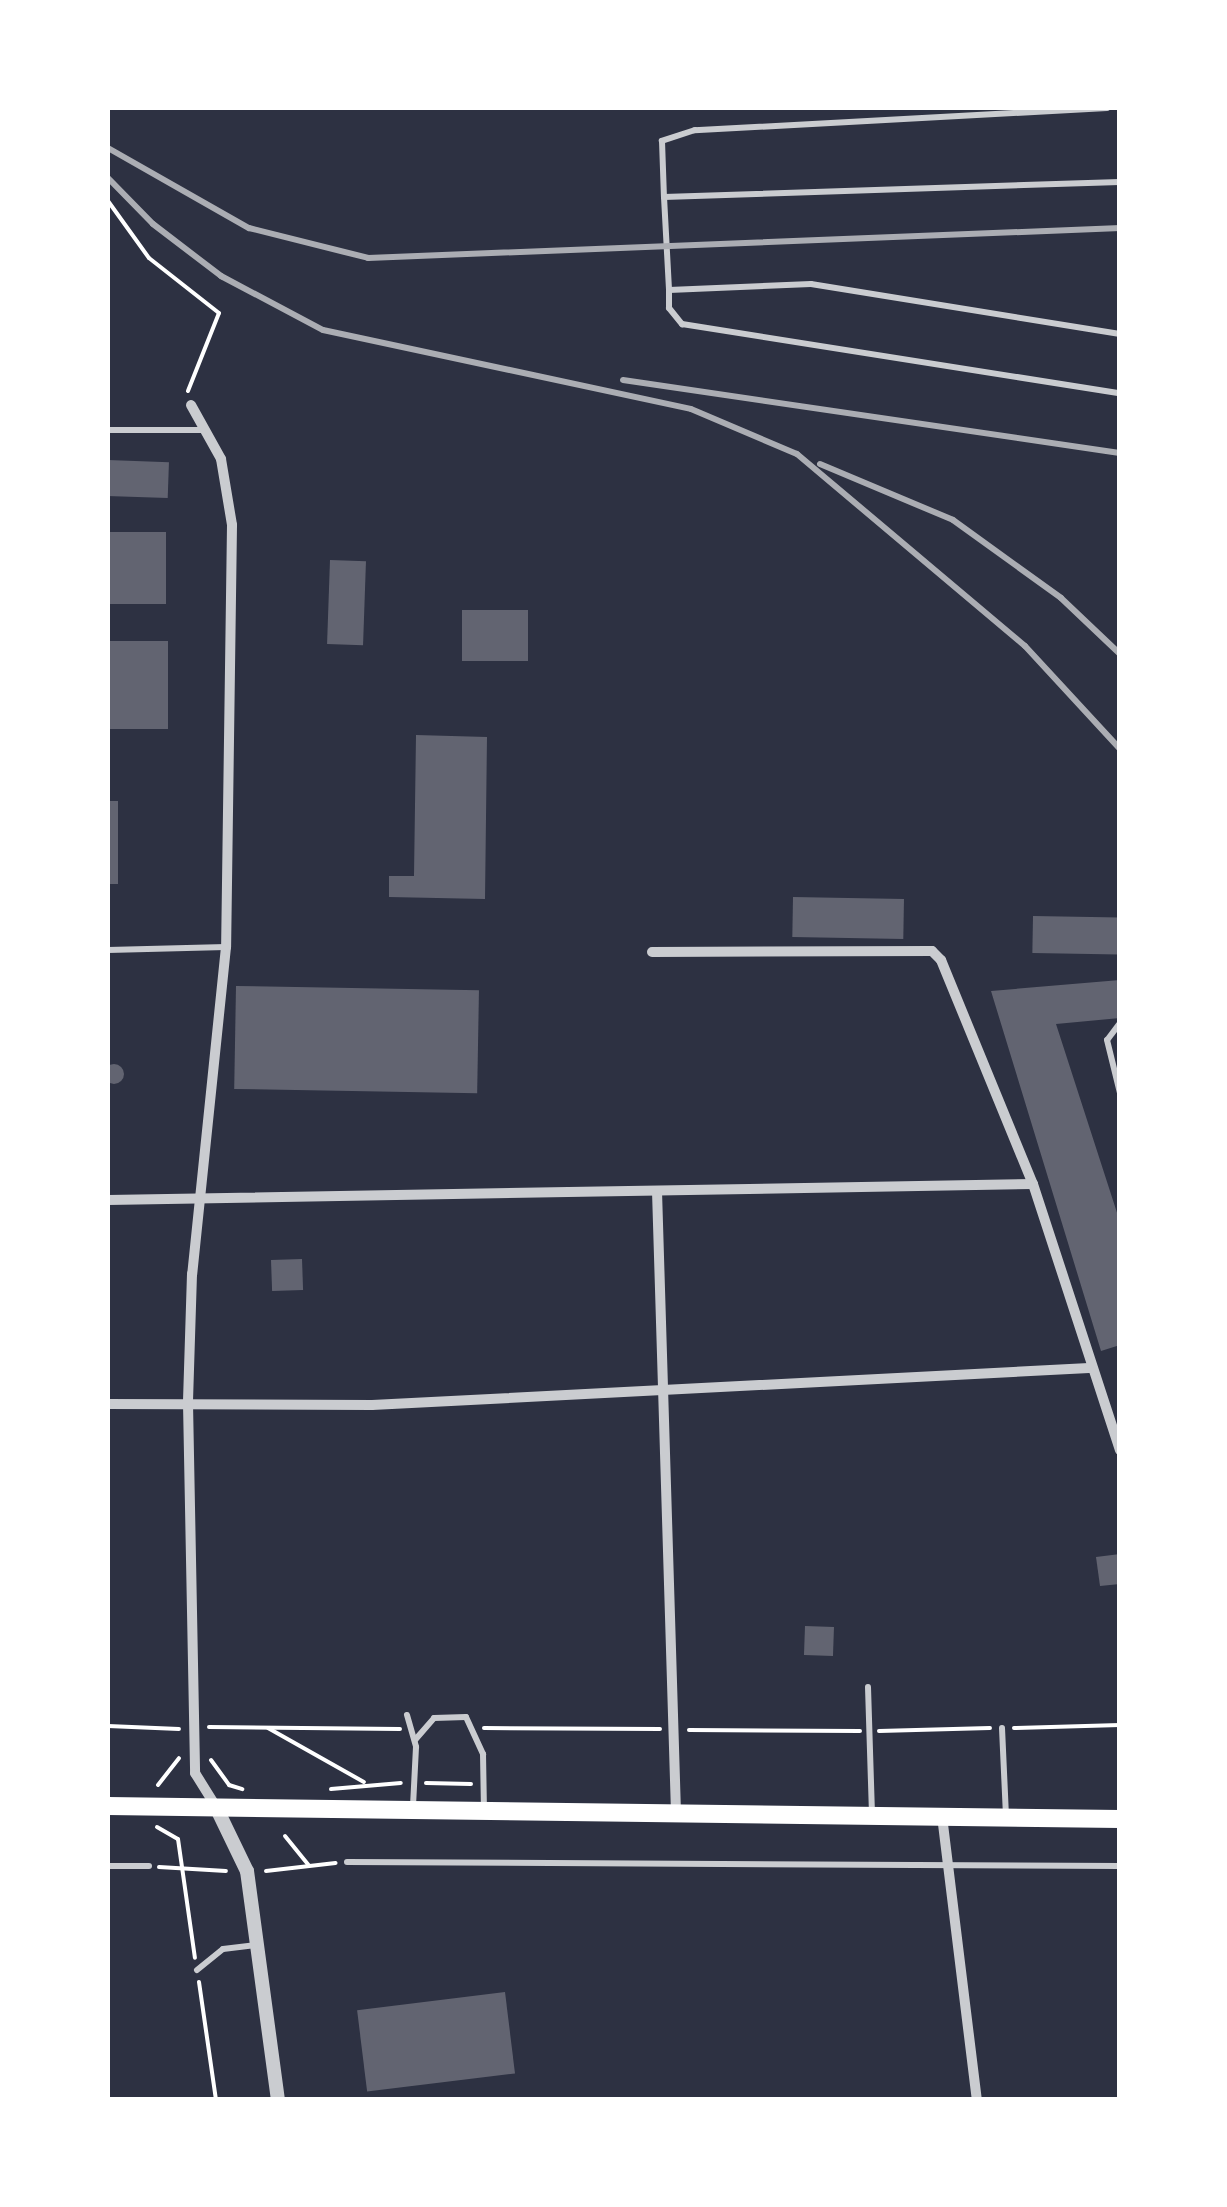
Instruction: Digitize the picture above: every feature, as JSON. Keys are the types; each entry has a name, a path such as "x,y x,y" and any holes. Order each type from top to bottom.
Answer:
{"main road":[{"path":"108,1806 1120,1819"}],"street":[{"path":"191,404 221,459 232,525 226,946 200,1197 188,1403 195,1773 248,1871 278,2100"},
{"path":"652,952 932,951 1033,1184 1089,1368 1120,1450"},
{"path":"108,1200 1033,1184"},
{"path":"656,1191 667,1388 676,1812"},
{"path":"108,1404 372,1404 1089,1368"},
{"path":"942,1816 977,2100"}],"lane":[{"path":"1107,108 695,130 662,141 669,308 682,324 1120,393"},
{"path":"664,197 1120,182"},
{"path":"669,290 811,284 1120,334"},
{"path":"108,430 207,430"},
{"path":"108,950 226,946"},
{"path":"1120,1023 1107,1040 1120,1093"},
{"path":"868,1688 872,1814"},
{"path":"406,1715 415,1740 413,1809"},
{"path":"415,1740 434,1718 466,1718 475,1728 484,1810"},
{"path":"1002,1728 1006,1817"},
{"path":"347,1862 1120,1866"},
{"path":"108,1866 149,1866"},
{"path":"197,1970 223,1949 260,1945"}],"path":[{"path":"108,201 149,258 219,312 187,395 191,404"},
{"path":"108,1726 179,1725 180,1740"},
{"path":"475,1728 869,1731 1120,1725"},
{"path":"208,1742 208,1727 412,1729"},
{"path":"268,1728 366,1783"},
{"path":"158,1786 180,1755"},
{"path":"209,1757 229,1785 246,1790"},
{"path":"315,1790 366,1783 484,1784"},
{"path":"285,1836 309,1866"},
{"path":"266,1870 347,1862"},
{"path":"149,1866 226,1871"}],"building":[{"path":"108,460 169,462 168,498 108,496"},
{"path":"108,532 166,532 166,604 108,604"},
{"path":"330,560 366,561 363,645 327,644"},
{"path":"462,610 528,610 528,661 462,661"},
{"path":"108,641 168,641 168,729 108,729"},
{"path":"416,735 487,737 485,899 389,897 389,876 414,876"},
{"path":"108,801 118,801 118,884 108,884"},
{"path":"793,897 904,899 903,939 792,937"},
{"path":"1033,916 1120,918 1119,955 1032,953"},
{"path":"1120,980 1120,1018 1056,1024 1120,1222 1120,1345 1101,1351 991,991"},
{"path":"236,986 479,990 477,1093 234,1089"},
{"path":"114,1064 124,1074 114,1084 104,1074"},
{"path":"302,1259 303,1290 272,1291 271,1260"},
{"path":"1120,1554 1120,1584 1100,1586 1096,1557"},
{"path":"805,1626 834,1627 833,1656 804,1655"},
{"path":"505,1992 515,2073 367,2092 357,2010"}],"railway":[{"path":"108,148 249,228 368,258 1120,228"},
{"path":"108,178 153,224 221,276 323,330 691,409 797,454 1025,646 1120,749"},
{"path":"623,380 1120,453"},
{"path":"820,464 953,520 1061,598 1120,654"}]}
